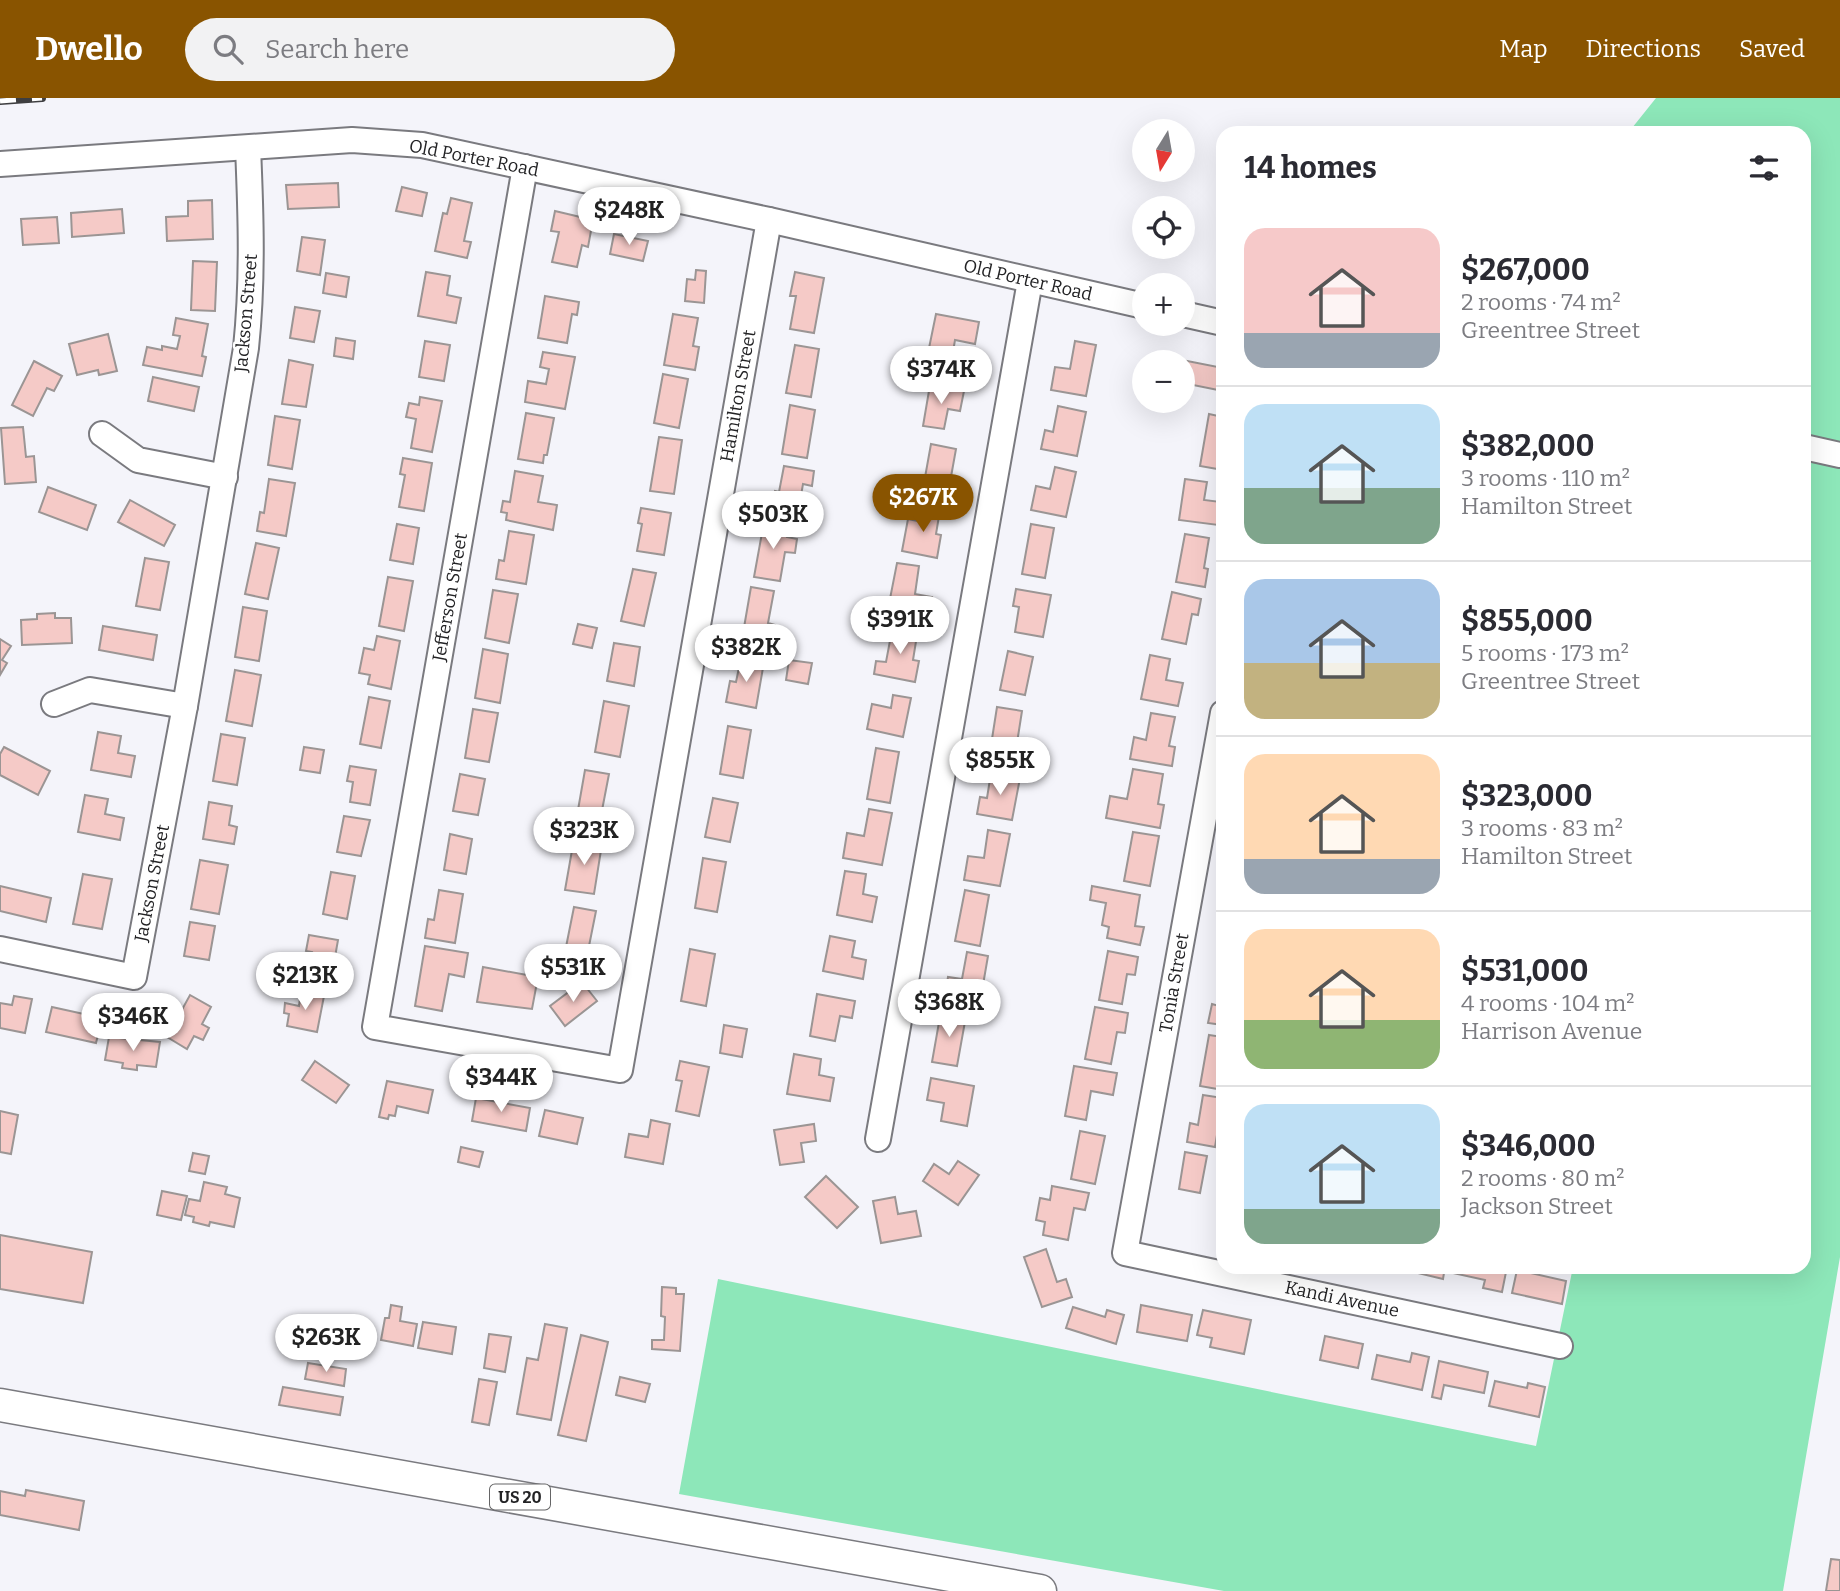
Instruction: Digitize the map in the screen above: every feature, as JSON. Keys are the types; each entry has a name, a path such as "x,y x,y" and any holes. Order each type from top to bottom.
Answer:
{"main road":[{"name":"US 20","path":"0,1405 1040,1591"}],"street":[{"name":"Old Porter Road","path":"0,164 352,140 422,145 769,220 1132,303"},
{"name":"Jackson Street","path":"0,949 134,977 185,706 246,348 252,254 248,148"},
{"name":"Jefferson Street","path":"525,167 375,1027 620,1070"},
{"name":"Hamilton Street","path":"620,1070 769,220"},
{"path":"878,1139 1030,281"},
{"path":"1195,317 1216,321"},
{"path":"102,434 138,460 225,477"},
{"path":"1811,448 1840,454"},
{"path":"54,704 90,690 185,706"},
{"name":"Tonia Street","path":"1125,1253 1216,752"},
{"name":"Kandi Avenue","path":"1125,1253 1216,1272"},
{"name":"Kandi Avenue","path":"1223,1274 1560,1346"}],"green space":[{"path":"1656,98 1840,98 1840,1257 1783,1591 1224,1591 679,1494 718,1279 1536,1446 1572,1274 1811,1274 1811,126 1634,126"}],"building":[{"path":"338,183 339,207 288,209 286,185"},
{"path":"402,187 427,193 422,216 396,211"},
{"path":"451,198 472,203 464,241 471,242 467,258 435,251 443,213 447,214"},
{"path":"212,200 213,239 167,241 166,217 188,216 188,201"},
{"path":"122,209 124,233 72,237 71,213"},
{"path":"555,211 593,220 588,247 582,245 577,267 552,262 559,232 551,231"},
{"path":"57,217 59,243 23,245 21,219"},
{"path":"614,234 648,241 643,261 610,254"},
{"path":"302,237 325,240 320,275 297,271"},
{"path":"193,261 217,262 215,311 191,310"},
{"path":"696,270 706,271 704,303 685,301 687,279 695,280"},
{"path":"426,272 450,276 447,295 461,298 456,323 418,316"},
{"path":"795,272 824,278 814,333 790,329 796,296 790,296"},
{"path":"326,273 349,277 346,297 323,293"},
{"path":"545,296 579,302 577,315 572,314 567,343 538,338"},
{"path":"295,307 320,311 314,342 290,338"},
{"path":"673,314 698,318 693,346 699,347 695,370 664,365"},
{"path":"936,314 979,322 975,344 955,340 952,358 928,353"},
{"path":"176,318 208,324 202,356 206,357 202,376 143,365 147,347 177,349 180,336 173,335"},
{"path":"108,334 117,371 99,375 98,370 77,375 69,344"},
{"path":"336,338 355,341 353,359 334,356"},
{"path":"425,341 450,345 444,381 419,377"},
{"path":"1075,341 1096,345 1086,396 1051,390 1055,367 1070,369"},
{"path":"795,345 819,349 811,397 786,393"},
{"path":"543,352 575,357 565,409 525,402 528,381 546,384 549,369 540,367"},
{"path":"289,360 313,365 306,407 282,404"},
{"path":"34,361 62,376 54,391 47,388 33,416 12,405"},
{"path":"1195,363 1216,367 1216,390 1195,385"},
{"path":"663,374 688,379 679,428 654,423"},
{"path":"153,377 199,387 194,411 148,401"},
{"path":"930,385 964,391 960,411 948,409 944,429 923,426"},
{"path":"420,397 442,401 432,452 411,448 416,419 406,417 409,403 419,405"},
{"path":"790,405 815,410 807,458 782,454"},
{"path":"1058,406 1086,412 1077,456 1041,449 1045,430 1053,432"},
{"path":"526,413 554,418 543,463 518,459"},
{"path":"1209,414 1216,416 1216,469 1200,466"},
{"path":"275,416 300,420 292,469 268,465"},
{"path":"23,427 26,457 34,456 36,482 5,484 1,428"},
{"path":"659,437 682,440 674,494 650,491"},
{"path":"931,444 956,449 947,499 922,494"},
{"path":"403,458 432,463 424,511 399,507 405,475 400,474"},
{"path":"784,466 814,471 812,486 803,484 797,518 770,513 775,491 779,492"},
{"path":"1055,467 1076,472 1066,517 1031,510 1036,486 1050,489"},
{"path":"515,471 543,476 538,502 557,505 553,530 506,520 507,513 501,512 503,501 510,502"},
{"path":"269,479 295,483 286,536 257,531 260,512 264,513"},
{"path":"1185,479 1207,482 1204,500 1216,501 1216,525 1179,520"},
{"path":"48,487 96,505 87,530 39,512"},
{"path":"130,500 175,525 164,546 118,522"},
{"path":"921,506 940,510 936,534 941,535 937,558 902,551 908,519 918,521"},
{"path":"641,508 671,513 664,555 637,551 642,524 638,523"},
{"path":"764,522 789,527 787,537 797,539 795,553 785,552 780,581 754,577"},
{"path":"397,524 419,528 413,564 390,560"},
{"path":"1031,524 1054,528 1045,578 1022,574"},
{"path":"509,531 534,535 526,584 496,579 499,560 504,561"},
{"path":"1185,534 1209,538 1204,568 1208,569 1205,587 1176,582"},
{"path":"256,543 279,548 268,599 245,594"},
{"path":"145,558 169,562 160,610 136,606"},
{"path":"897,563 919,566 915,594 932,597 928,622 887,614"},
{"path":"633,569 656,573 644,626 621,621"},
{"path":"388,577 413,581 404,631 379,626"},
{"path":"751,587 774,591 768,623 775,625 772,644 742,639"},
{"path":"1016,589 1051,595 1043,637 1015,632 1019,607 1013,606"},
{"path":"493,590 518,594 509,643 485,638"},
{"path":"1172,592 1201,599 1198,615 1192,614 1186,644 1162,639"},
{"path":"243,607 267,611 259,661 235,657"},
{"path":"55,613 55,618 71,618 72,643 22,645 21,620 37,619 37,614"},
{"path":"578,624 597,628 592,648 573,644"},
{"path":"893,625 918,629 913,660 919,661 915,682 874,674 876,661 886,662"},
{"path":"103,626 157,635 153,660 99,650"},
{"path":"377,636 400,641 391,689 368,684 370,675 359,673 364,648 374,650"},
{"path":"0,639 11,646 2,660 7,663 0,675"},
{"path":"614,643 640,647 634,686 607,681"},
{"path":"483,649 508,654 500,703 475,698"},
{"path":"1008,651 1033,657 1025,695 1000,690"},
{"path":"1150,655 1170,659 1166,680 1183,683 1178,706 1141,699"},
{"path":"741,658 764,662 756,708 726,702 730,681 736,682"},
{"path":"789,660 812,663 808,684 786,680"},
{"path":"235,670 261,675 252,726 226,721"},
{"path":"893,695 911,698 903,737 867,729 872,704 891,708"},
{"path":"369,697 390,701 381,748 360,744"},
{"path":"604,701 629,706 620,757 595,752"},
{"path":"997,707 1022,711 1014,762 989,758"},
{"path":"473,709 498,713 489,762 465,758"},
{"path":"1151,713 1175,717 1169,746 1175,747 1172,766 1130,759 1134,737 1146,740"},
{"path":"728,726 751,730 743,778 720,774"},
{"path":"98,732 121,736 118,753 135,756 131,777 91,770"},
{"path":"221,734 245,738 237,785 213,781"},
{"path":"4,747 50,771 38,795 0,775 0,754"},
{"path":"304,747 324,750 320,773 300,770"},
{"path":"876,748 899,752 890,803 867,799"},
{"path":"350,766 376,770 370,805 350,802 353,782 347,781"},
{"path":"1133,769 1163,774 1158,804 1164,805 1160,828 1106,818 1110,796 1127,799"},
{"path":"585,770 609,774 598,831 575,827"},
{"path":"991,773 1020,778 1012,820 977,814 980,797 987,798"},
{"path":"460,774 485,779 478,815 453,811"},
{"path":"85,795 108,799 105,814 124,818 120,840 78,832"},
{"path":"713,798 738,803 730,842 705,837"},
{"path":"209,802 232,806 229,825 237,827 234,844 203,839"},
{"path":"869,809 892,813 882,865 843,858 847,833 864,836"},
{"path":"344,816 370,820 361,856 337,852"},
{"path":"988,830 1010,834 1000,886 964,880 968,856 984,858"},
{"path":"1133,832 1159,836 1150,886 1124,881"},
{"path":"450,834 472,839 466,874 444,870"},
{"path":"574,839 602,844 594,894 565,890"},
{"path":"703,858 726,862 717,912 695,908"},
{"path":"200,860 228,865 219,914 191,909"},
{"path":"845,871 866,874 863,894 877,897 872,922 837,915"},
{"path":"331,872 355,876 347,919 323,914"},
{"path":"83,874 112,879 102,929 73,924"},
{"path":"0,886 51,898 46,922 0,911"},
{"path":"1092,886 1140,895 1135,926 1144,927 1140,945 1107,938 1109,927 1102,925 1106,903 1090,900"},
{"path":"439,890 463,894 455,943 425,938 428,919 434,920"},
{"path":"965,890 989,895 980,946 955,941"},
{"path":"574,907 596,911 587,956 565,952"},
{"path":"190,922 215,926 209,960 184,956"},
{"path":"309,935 338,940 332,974 309,969 312,952 306,951"},
{"path":"830,936 855,941 852,957 866,960 863,979 823,971"},
{"path":"425,946 468,953 464,977 449,974 442,1011 415,1006"},
{"path":"690,949 715,954 706,1006 681,1001"},
{"path":"1108,951 1138,957 1135,975 1127,974 1122,1004 1099,1000"},
{"path":"967,952 988,956 979,1008 944,1002 948,977 962,979"},
{"path":"483,967 538,977 532,1009 477,1002"},
{"path":"582,982 597,1001 565,1026 550,1006"},
{"path":"301,992 324,996 317,1032 287,1026 289,1014 284,1013 285,1003 299,1006"},
{"path":"817,994 855,1001 852,1018 840,1016 835,1041 810,1036"},
{"path":"190,995 211,1007 202,1024 209,1028 203,1040 194,1036 187,1049 167,1037"},
{"path":"14,996 32,999 25,1033 0,1028 0,1003 12,1005"},
{"path":"1212,1004 1216,1005 1216,1024 1208,1023"},
{"path":"52,1007 102,1018 96,1043 46,1032"},
{"path":"1095,1007 1128,1013 1125,1033 1117,1032 1111,1064 1085,1059"},
{"path":"941,1011 966,1016 957,1066 932,1062"},
{"path":"724,1025 747,1029 742,1057 720,1053"},
{"path":"1209,1035 1216,1036 1216,1089 1200,1086"},
{"path":"109,1037 160,1042 156,1067 137,1065 137,1070 122,1068 123,1063 105,1060"},
{"path":"794,1054 821,1059 819,1075 834,1078 830,1101 787,1094"},
{"path":"315,1061 349,1085 336,1103 302,1080"},
{"path":"680,1061 709,1067 699,1116 676,1111 682,1081 676,1080"},
{"path":"1074,1066 1117,1073 1113,1095 1091,1091 1086,1120 1065,1116"},
{"path":"931,1078 974,1086 967,1126 941,1121 944,1103 927,1100"},
{"path":"387,1081 433,1090 428,1113 397,1106 395,1116 389,1115 388,1119 379,1117"},
{"path":"1203,1095 1216,1097 1215,1147 1187,1142 1190,1123 1198,1125"},
{"path":"476,1098 530,1108 526,1131 472,1121"},
{"path":"545,1110 583,1118 577,1144 539,1136"},
{"path":"0,1111 18,1115 11,1154 0,1152"},
{"path":"651,1120 670,1124 663,1164 625,1157 629,1134 648,1137"},
{"path":"814,1124 816,1141 801,1143 804,1162 780,1165 774,1130"},
{"path":"1080,1131 1105,1136 1095,1184 1071,1179"},
{"path":"461,1147 483,1152 479,1167 458,1162"},
{"path":"1185,1152 1207,1156 1200,1193 1179,1189"},
{"path":"193,1153 209,1156 205,1174 189,1171"},
{"path":"958,1161 979,1175 958,1205 923,1181 934,1164 949,1174"},
{"path":"826,1176 858,1207 837,1228 805,1197"},
{"path":"204,1182 227,1187 225,1194 240,1198 234,1227 210,1222 209,1226 193,1222 194,1217 185,1215 189,1199 200,1201"},
{"path":"1052,1186 1089,1193 1085,1210 1074,1208 1068,1240 1043,1235 1045,1222 1036,1220 1040,1198 1050,1200"},
{"path":"162,1191 187,1196 181,1220 157,1215"},
{"path":"895,1197 898,1214 916,1211 921,1236 881,1243 873,1201"},
{"path":"0,1235 92,1252 83,1303 0,1289"},
{"path":"1046,1249 1057,1282 1066,1279 1072,1297 1042,1307 1024,1257"},
{"path":"1422,1274 1444,1274 1443,1279"},
{"path":"1458,1274 1506,1274 1502,1292 1483,1288 1485,1280"},
{"path":"1516,1274 1535,1274 1566,1281 1562,1304 1512,1293"},
{"path":"662,1287 676,1288 676,1294 684,1294 680,1351 652,1349 652,1340 664,1340"},
{"path":"391,1305 402,1307 400,1321 417,1324 413,1346 381,1340 385,1318 389,1318"},
{"path":"1141,1305 1192,1315 1187,1341 1137,1332"},
{"path":"1073,1307 1105,1317 1107,1310 1124,1315 1116,1344 1066,1328"},
{"path":"1203,1310 1251,1320 1244,1354 1210,1347 1212,1338 1197,1335"},
{"path":"423,1322 456,1327 452,1354 418,1348"},
{"path":"545,1324 567,1328 551,1420 517,1414 527,1358 538,1360"},
{"path":"489,1334 511,1337 505,1372 484,1368"},
{"path":"581,1335 608,1342 586,1441 558,1435"},
{"path":"1325,1336 1363,1344 1358,1368 1320,1360"},
{"path":"1412,1353 1429,1357 1422,1390 1372,1379 1377,1355 1410,1362"},
{"path":"1439,1361 1488,1372 1484,1393 1444,1385 1441,1399 1432,1397"},
{"path":"308,1363 346,1369 344,1386 305,1379"},
{"path":"620,1377 650,1384 645,1402 616,1395"},
{"path":"479,1379 497,1382 489,1425 472,1422"},
{"path":"1495,1381 1527,1388 1528,1383 1545,1387 1539,1417 1489,1406"},
{"path":"283,1387 343,1397 340,1415 279,1405"},
{"path":"26,1490 84,1501 79,1530 0,1515 0,1491 25,1496"},
{"path":"1831,1559 1840,1560 1840,1591 1826,1591"}],"railway":[{"path":"0,101 42,98"}]}
